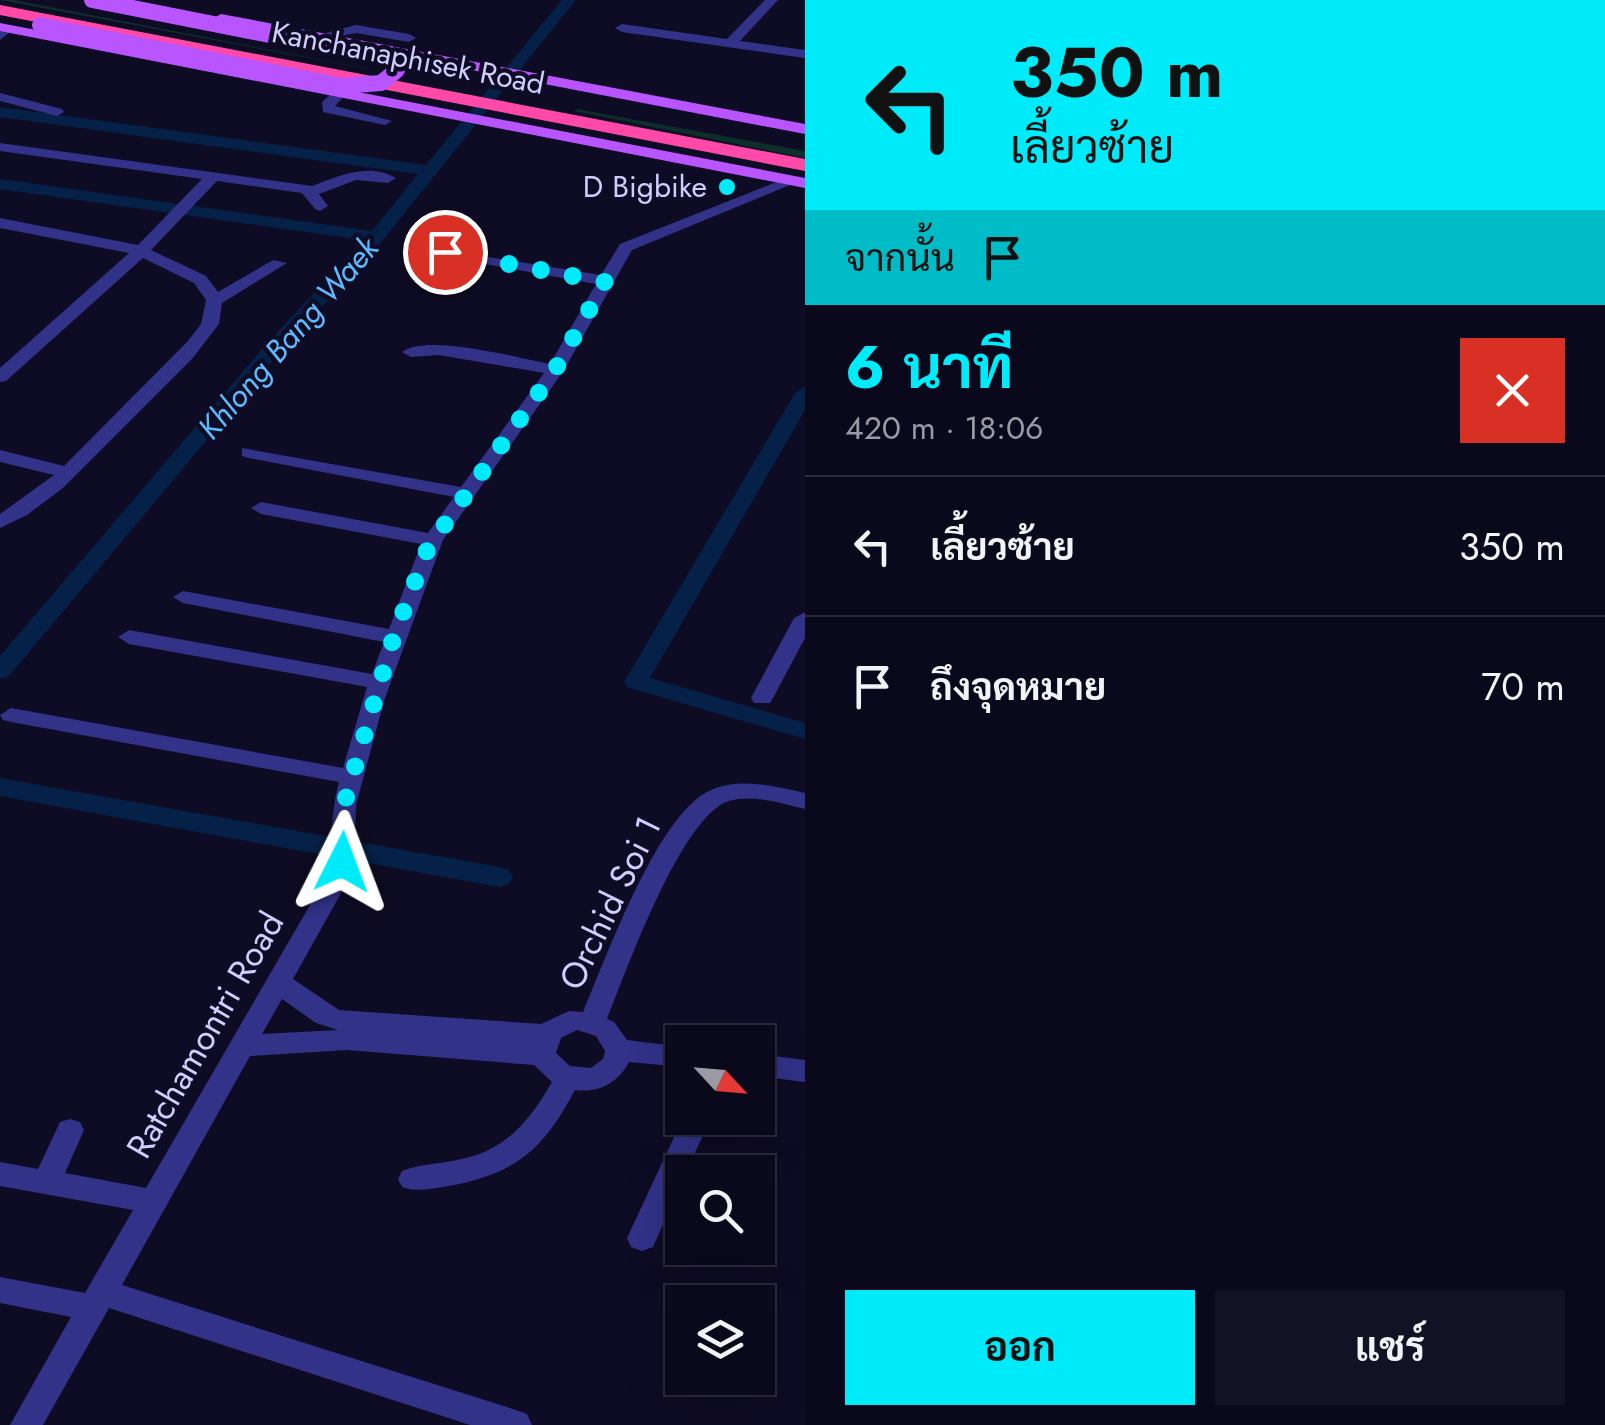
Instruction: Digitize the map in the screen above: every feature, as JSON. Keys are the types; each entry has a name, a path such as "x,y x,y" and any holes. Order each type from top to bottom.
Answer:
{"highway":[{"name":"Kanchanaphisek Road","path":"44,0 397,86"},
{"name":"Kanchanaphisek Road","path":"0,10 397,86 805,146"},
{"name":"Kanchanaphisek Road","path":"574,112 801,176"}],"main road":[{"path":"2,27 40,25 342,86 381,83 398,70 395,62 381,56 92,0"},
{"path":"117,0 424,57 574,112 805,129"},
{"path":"2,27 342,91 397,86"}],"street":[{"path":"730,44 772,0"},
{"path":"622,28 805,54"},
{"path":"322,36 356,29 409,38"},
{"path":"342,91 329,102 328,108 385,121"},
{"path":"0,97 56,112"},
{"path":"0,147 214,176 316,198 354,175 388,178"},
{"path":"0,377 143,249 214,176"},
{"name":"Ratchamontri Road","path":"26,1425 333,886 342,862 352,777 394,636 433,540 555,370 605,282 634,241 801,176"},
{"path":"0,223 143,249 203,282 214,301 212,322 67,472 43,496 0,522"},
{"path":"445,252 605,282"},
{"path":"214,301 279,263"},
{"path":"411,352 440,350 555,370"},
{"path":"249,452 467,494"},
{"path":"0,456 67,472"},
{"path":"260,508 433,540"},
{"path":"183,597 394,636"},
{"path":"762,698 805,618"},
{"path":"128,637 380,682"},
{"path":"11,715 352,777"},
{"name":"Orchid Soi 1","path":"592,1022 662,868 685,824 700,807 738,790 805,801"},
{"path":"277,981 326,1016 544,1045"},
{"path":"310,1040 326,1016"},
{"path":"592,1022 614,1038 618,1050 610,1071 583,1081 554,1072 544,1045 563,1023 592,1022"},
{"path":"242,1046 310,1040 544,1045"},
{"path":"618,1050 665,1054"},
{"path":"775,1068 805,1072"},
{"path":"412,1180 481,1170 506,1160 548,1117 568,1078"},
{"path":"46,1180 70,1130"},
{"path":"642,1238 690,1135"},
{"path":"0,1174 153,1201"},
{"path":"0,1290 97,1300 516,1425"}],"green space":[{"path":"0,0 14,0 410,77"},
{"path":"574,111 805,151 805,158"}],"waterway":[{"name":"Khlong Bang Waek","path":"430,171 569,0"},
{"path":"0,112 430,171"},
{"name":"Khlong Bang Waek","path":"376,237 430,171"},
{"path":"0,184 376,237"},
{"name":"Khlong Bang Waek","path":"0,671 271,351 376,237"},
{"path":"805,393 636,682 805,731"},
{"path":"0,787 499,877"}],"place":[{"name":"D Bigbike","path":"727,187"}],"route":[{"path":"342,862 344,805 394,636 428,548 555,370 605,282 445,252"}]}
